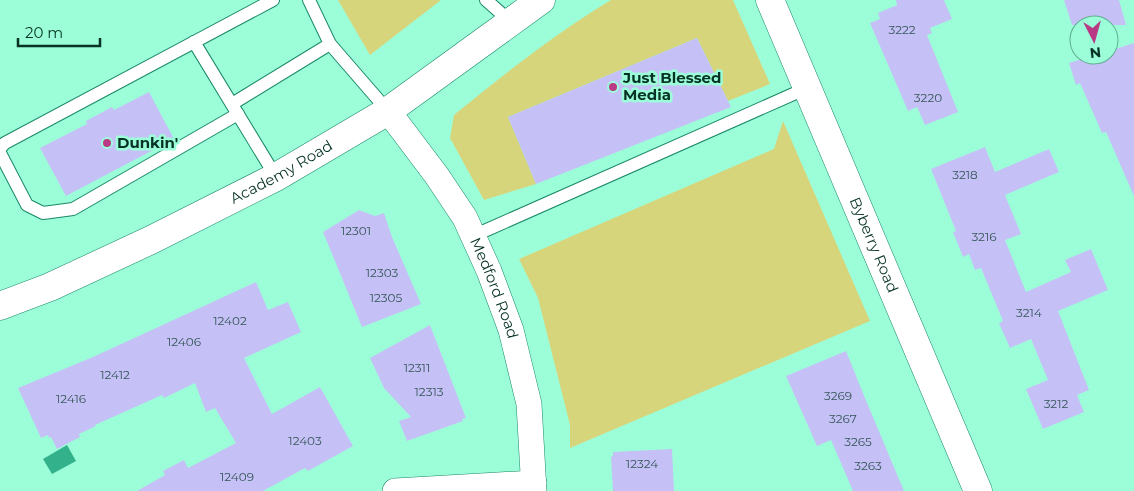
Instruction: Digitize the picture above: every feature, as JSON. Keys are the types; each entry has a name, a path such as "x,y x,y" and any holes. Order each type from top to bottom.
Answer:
{"main road":[{"name":"Academy Road","path":"0,306 50,287 151,240 276,177 388,111 541,0"},
{"name":"Byberry Road","path":"774,1 807,88 978,491"}],"street":[{"name":"Medford Road","path":"388,111 437,176 465,218 489,271 511,330 529,404 534,487"},
{"path":"395,491 534,487"}],"lane":[{"path":"0,148 5,142 273,0"},
{"path":"309,0 330,44 388,111"},
{"path":"486,0 511,22"},
{"path":"194,42 276,177"},
{"path":"0,153 27,205 43,213 72,209 235,109 330,44"},
{"path":"473,236 807,88"}],"shaded area":[{"path":"338,0 441,0 370,55"},
{"path":"611,0 733,0 770,84 728,101 697,38 508,117 536,184 484,200 450,138 454,115 530,55"},
{"path":"783,121 870,321 570,448 570,425 538,298 519,259 774,149"},
{"path":"67,445 76,461 52,474 43,459"}],"building":[{"path":"896,0 944,0 952,19 930,28 932,33 927,35 958,112 925,125 917,107 908,111 870,23 880,19 878,13 897,5"},
{"path":"1064,0 1119,0 1126,25 1119,25 1119,15 1069,16"},
{"path":"697,38 731,107 536,184 508,117"},
{"path":"1134,43 1134,196 1106,132 1102,133 1080,83 1076,85 1070,65 1119,65 1119,48"},
{"name":"Dunkin'","path":"149,92 174,139 66,196 40,148 87,124 86,121 112,107 114,110"},
{"path":"985,147 995,172 1049,149 1059,172 1005,195 1021,234 1005,240 1026,292 1071,272 1065,260 1091,249 1108,290 1058,311 1089,390 1077,395 1084,412 1043,429 1026,389 1048,380 1031,339 1010,348 999,323 1003,321 981,268 975,270 969,254 963,257 953,232 956,231 931,169"},
{"path":"359,210 375,216 384,213 392,237 421,304 362,327 323,232"},
{"path":"256,282 268,310 288,302 301,332 244,358 272,414 320,387 353,446 308,471 305,468 263,491 137,491 165,475 163,471 184,460 188,468 236,443 215,408 206,412 195,383 164,398 162,395 95,425 79,434 80,437 57,449 51,437 49,438 48,435 41,438 18,388 93,357"},
{"path":"430,325 466,418 462,419 463,421 407,441 399,421 411,417 384,388 370,358"},
{"path":"846,351 904,491 853,491 831,440 817,446 786,376"},
{"path":"672,449 674,491 613,491 611,457 613,452"}],"place":[{"name":"Just Blessed Media","path":"613,87"},
{"name":"Dunkin'","path":"107,143"}]}
